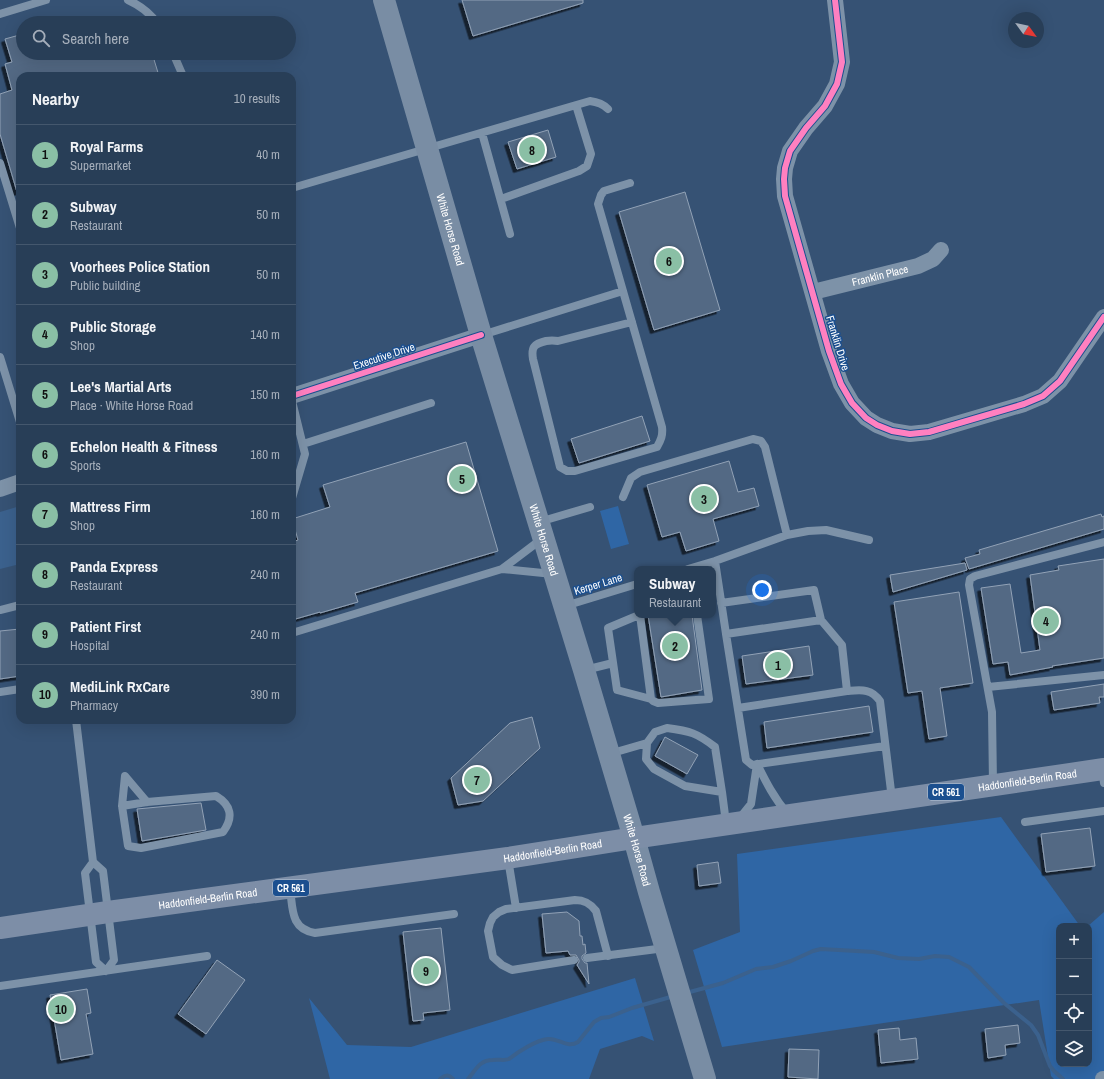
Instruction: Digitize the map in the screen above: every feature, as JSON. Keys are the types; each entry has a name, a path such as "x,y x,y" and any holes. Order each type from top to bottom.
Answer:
{"main road":[{"name":"White Horse Road","path":"384,0 481,335 565,606 705,1079"},
{"name":"Haddonfield-Berlin Road","path":"0,928 508,858 731,823 993,785 1103,774"}],"street":[{"name":"Franklin Drive","path":"835,0 842,62 837,84 825,106 806,128 790,151 785,168 784,179 785,196 830,351 841,384 852,403 866,418 877,425 892,431 910,434 929,432 957,425 1024,404 1043,396 1060,381 1104,317"},
{"name":"Franklin Place","path":"813,292 918,266 932,259 941,250"},
{"name":"Executive Drive","path":"296,395 481,335"},
{"path":"0,489 16,483"}],"lane":[{"path":"0,14 46,0"},
{"path":"128,0 135,3 152,16"},
{"path":"176,60 181,72"},
{"path":"296,187 590,101 603,104 608,110"},
{"path":"501,199 580,171 586,166 591,154 576,105"},
{"path":"482,132 510,234"},
{"path":"0,163 16,215"},
{"path":"630,183 604,191 598,204 632,322 662,427 662,437 661,441 656,447 571,472 567,471 560,467 532,352 533,348 537,343 553,339 558,341 632,322"},
{"path":"481,335 623,291"},
{"path":"0,357 16,409"},
{"path":"303,444 431,403"},
{"path":"296,417 305,454 296,484"},
{"path":"623,497 631,478 640,472 754,439 761,441 765,446 787,535"},
{"path":"502,569 541,530 590,507"},
{"path":"698,566 787,535 808,531 826,530 868,540"},
{"path":"993,785 992,712 969,585 970,580 975,576 1104,542"},
{"path":"715,561 716,566"},
{"path":"716,568 746,760 752,765 885,746"},
{"path":"296,633 502,569 555,574"},
{"name":"Kerper Lane","path":"565,606 634,585"},
{"path":"721,603 814,590 821,620 842,645 846,691"},
{"path":"0,610 16,607"},
{"path":"634,617 608,628 618,690 651,699 658,703 709,699 697,618"},
{"path":"639,618 651,699"},
{"path":"726,634 821,620"},
{"path":"584,670 613,663"},
{"path":"988,687 1104,675"},
{"path":"0,692 16,690"},
{"path":"738,708 846,691 867,690 876,695 880,701 892,800"},
{"path":"76,724 93,862 103,871 96,962 106,971"},
{"path":"722,792 685,786 654,769 646,759 647,743 655,732 667,728 684,730 701,736 715,747 722,792 731,823 751,804 757,764"},
{"path":"609,754 647,743"},
{"path":"757,764 769,788 788,815"},
{"path":"122,806 147,802 216,796 227,805 230,812 230,819 228,826 223,832 141,848 128,846 122,806 125,776 147,802"},
{"path":"1025,822 1104,811"},
{"path":"508,858 516,908"},
{"path":"93,862 85,873 114,960 106,971"},
{"path":"290,888 294,917 301,929 308,932 315,933 454,914"},
{"path":"574,960 512,970 502,965 493,957 488,931 490,923 493,917 506,909 581,900 587,902 596,911 608,956"},
{"path":"587,958 666,948"},
{"path":"0,986 207,956"}],"shaded area":[{"path":"618,506 629,544 611,549 600,511"},
{"path":"16,507 16,565 0,569 0,512"},
{"path":"1001,817 1078,923 1056,923 1056,1067 1092,1067 1091,923 1104,912 1104,1079 1054,1079 1051,1076 1039,1000 722,1047 693,950 740,932 737,854"},
{"path":"635,978 654,1041 642,1036 600,1049 589,1079 330,1079 309,998 347,1045 411,1047"}],"building":[{"path":"462,0 583,0 583,3 473,36"},
{"path":"16,36 16,60 154,60 158,72 16,72 16,189 0,134 0,94 12,90 5,64 12,62 5,39"},
{"path":"548,130 556,157 517,169 508,142"},
{"path":"685,192 720,310 654,330 619,212"},
{"path":"642,416 650,441 579,463 571,439"},
{"path":"466,442 498,551 355,593 358,602 296,619 296,541 298,540 296,533 296,518 330,507 323,485"},
{"path":"729,461 738,492 754,488 759,506 713,519 719,541 686,551 680,532 662,537 647,485"},
{"path":"1101,514 1102,517 1104,516 1104,529 969,569 965,558 980,554 979,550"},
{"path":"1104,559 1104,658 1052,666 1053,667 1010,675 1008,662 993,664 981,588 1010,584 1021,653 1040,650 1030,575 1059,570 1058,566"},
{"path":"965,563 967,570 893,592 890,575"},
{"path":"959,592 973,683 940,688 947,736 929,739 922,691 908,693 894,602"},
{"path":"648,618 692,618 702,690 661,697"},
{"path":"16,629 16,677 0,679 0,631"},
{"path":"809,646 813,675 746,684 742,656"},
{"path":"1104,684 1104,697 1099,697 1100,703 1054,710 1051,692"},
{"path":"869,706 873,732 767,748 764,722"},
{"path":"532,717 540,748 483,801 458,805 451,778 510,723"},
{"path":"665,737 698,755 687,774 655,756"},
{"path":"201,803 206,830 142,841 137,809"},
{"path":"1090,828 1095,866 1046,872 1041,834"},
{"path":"718,862 721,883 699,886 697,865"},
{"path":"567,912 579,921 580,936 582,936 583,945 585,944 586,953 582,956 582,959 585,963 587,963 589,984 577,965 579,960 576,955 570,955 568,951 546,953 542,914"},
{"path":"441,928 450,1010 423,1013 424,1020 413,1021 403,932"},
{"path":"217,960 245,980 206,1034 178,1014"},
{"path":"87,989 91,1013 86,1014 93,1054 61,1060 50,995"},
{"path":"1018,1025 1020,1043 1005,1045 1006,1055 988,1058 985,1029"},
{"path":"899,1028 900,1040 916,1038 918,1059 881,1063 878,1030"},
{"path":"789,1049 819,1050 818,1079 788,1077"}],"waterway":[{"path":"686,993 723,983 756,969 773,967 821,949 874,952 898,958 919,959 935,956 949,957 969,967 1004,1003 1031,1025 1038,1035 1050,1066 1063,1079"},
{"path":"468,1079 478,1066 488,1060 509,1059 527,1047 548,1039 567,1044 574,1044 578,1042 594,1022 601,1018 609,1017 632,1008 674,996"},
{"path":"440,1079 446,1076 450,1076 453,1079"}],"cycle path":[{"path":"835,0 842,62 837,84 825,106 806,128 790,151 785,168 784,179 785,196 829,351 841,384 852,403 866,418 877,425 892,431 910,434 929,432 1024,404 1043,396 1060,381 1104,317"},
{"path":"296,395 481,335"}],"place":[{"name":"Panda Express","path":"532,150"},
{"name":"Echelon Health & Fitness","path":"669,261"},
{"name":"Lee's Martial Arts","path":"462,479"},
{"name":"Voorhees Police Station","path":"704,499"},
{"name":"Public Storage","path":"1046,621"},
{"name":"Subway","path":"675,646"},
{"name":"Royal Farms","path":"778,665"},
{"name":"Mattress Firm","path":"477,780"},
{"name":"Patient First","path":"426,971"},
{"name":"MediLink RxCare","path":"61,1009"}]}
